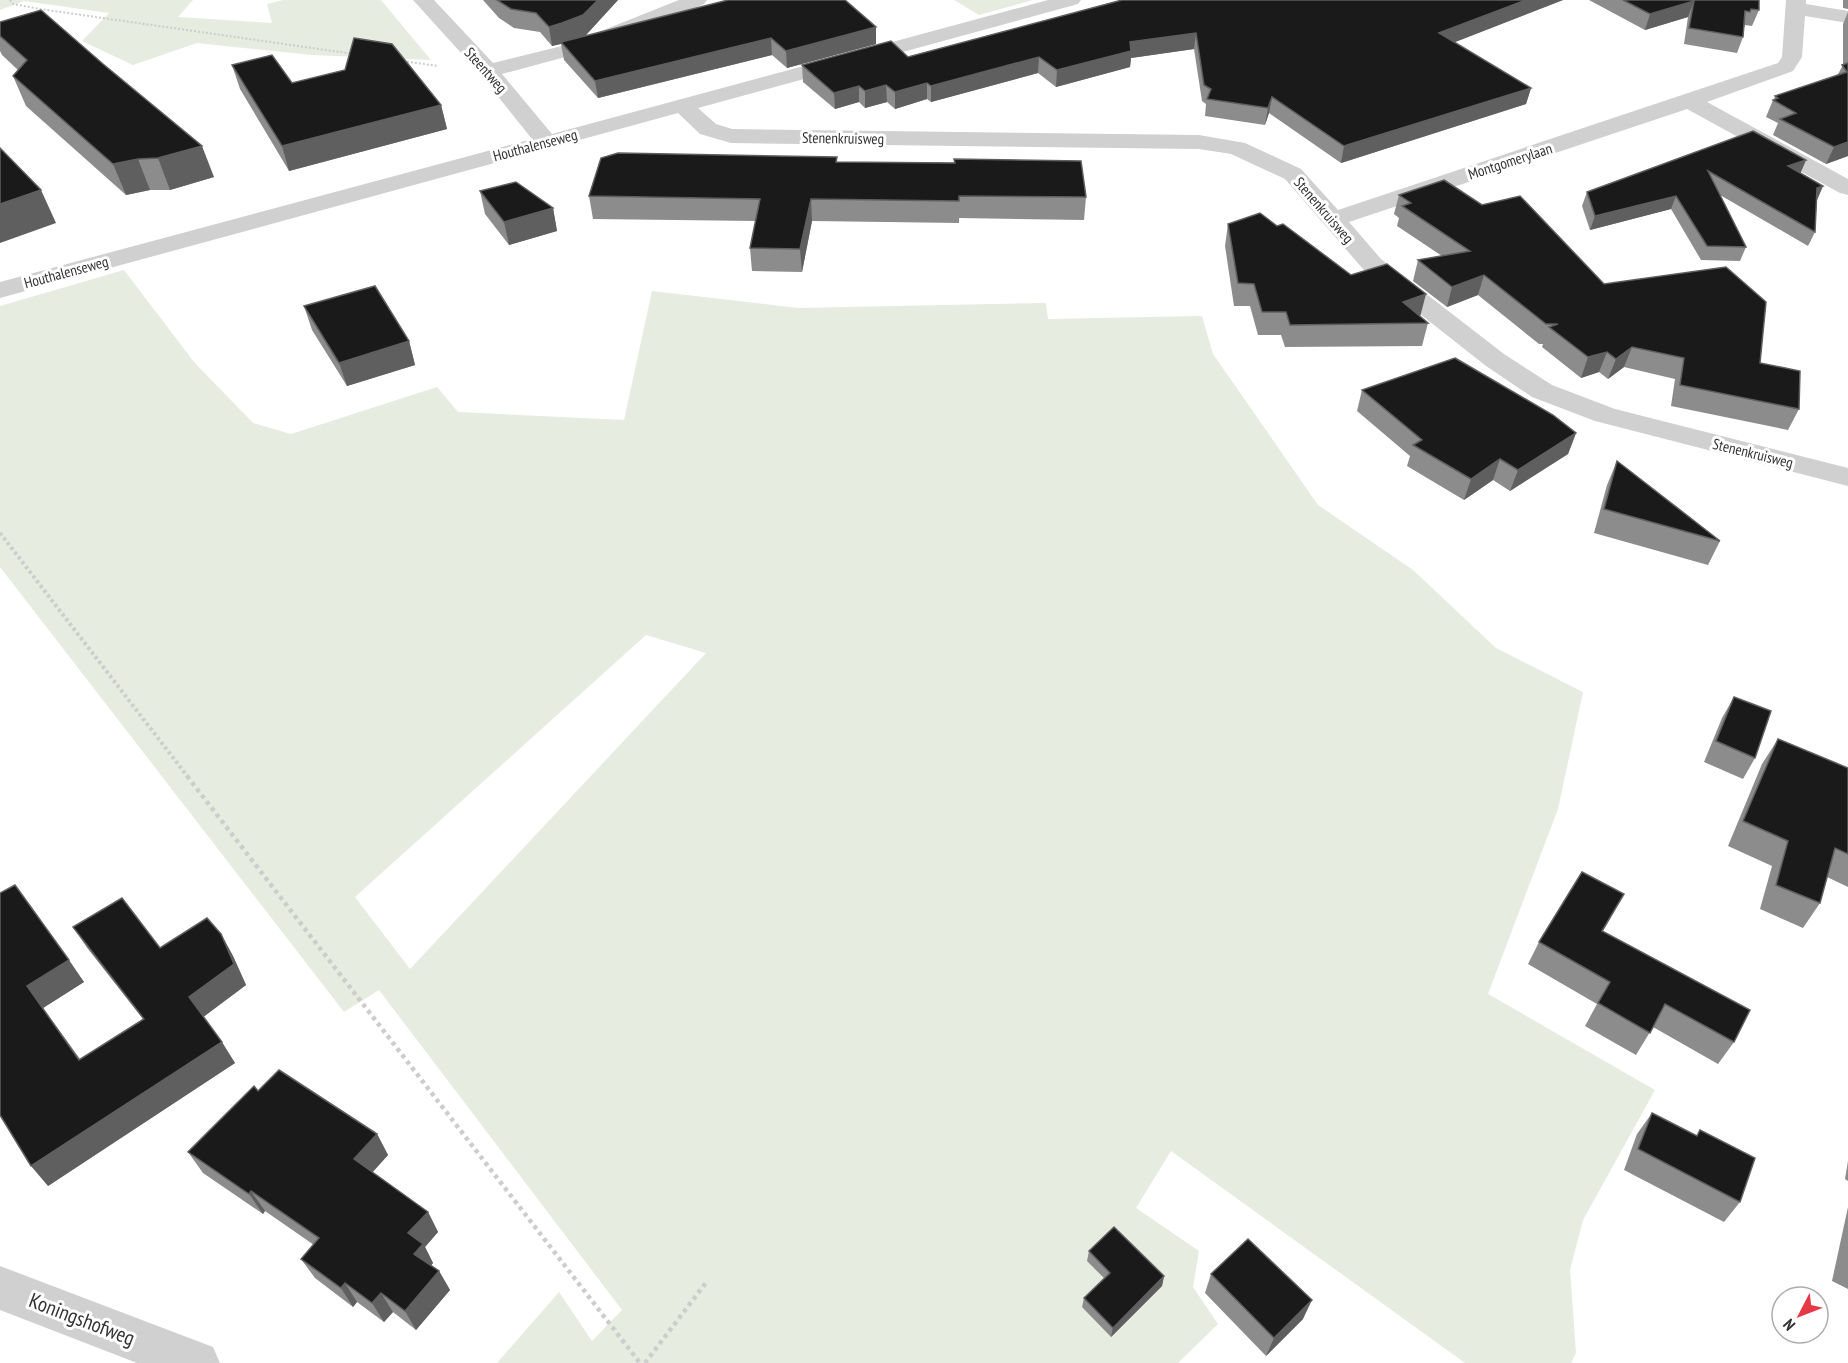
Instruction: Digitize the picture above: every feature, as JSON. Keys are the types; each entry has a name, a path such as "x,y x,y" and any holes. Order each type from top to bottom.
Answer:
{"street":[{"name":"Steentweg","path":"423,0 547,142"},
{"path":"483,67 573,49 697,0"},
{"name":"Houthalenseweg","path":"0,290 1071,0"},
{"path":"1795,4 1848,17"},
{"name":"Montgomerylaan","path":"1332,220 1768,75 1785,67 1792,57 1795,4"},
{"path":"1688,101 1848,188"},
{"name":"Stenenkruisweg","path":"683,106 708,129 731,136 1199,141 1237,148 1293,174 1372,264 1495,360 1542,391 1605,415 1848,477"},
{"name":"Koningshofweg","path":"0,1288 197,1363"}],"path":[{"path":"10,0 13,4 40,9 361,55"},
{"path":"395,59 445,67 483,67"},
{"path":"0,533 640,1363"},
{"path":"645,1363 708,1280"}],"shaded area":[{"path":"0,0 193,0 178,17 272,23 267,4 283,0 381,0 431,60 312,55 197,43 133,65 82,41 109,13 24,1 0,10"},
{"path":"954,0 1033,0 979,15"},
{"path":"124,270 194,362 253,423 291,434 437,387 458,412 624,420 652,291 798,308 1046,303 1048,319 1202,316 1213,354 1318,505 1413,570 1496,648 1583,692 1558,809 1488,994 1655,1090 1583,1220 1570,1270 1576,1353 1571,1363 1465,1363 1171,1151 1136,1208 1199,1251 1193,1287 1218,1324 1178,1363 497,1363 559,1292 592,1341 622,1310 379,990 344,1012 0,567 0,306","holes":["646,635 706,653 410,969 355,897"]}],"building":[{"path":"497,0 598,0 583,15 549,27 536,13 511,9"},
{"path":"728,0 845,0 876,27 786,51 771,38 595,81 561,42"},
{"path":"1122,0 1526,0 1439,33 1531,88 1344,146 1272,97 1268,108 1207,99 1211,89 1204,85 1196,33 1130,42 1131,51 1057,70 1039,57 931,86 927,83 895,92 886,85 865,91 859,86 834,93 802,65 891,41 908,57"},
{"path":"1623,0 1759,0 1759,10 1745,11 1743,37 1689,28 1694,1 1650,14"},
{"path":"41,10 202,146 158,158 113,164 13,76 27,60 0,36 0,22"},
{"path":"354,38 392,44 441,105 282,146 232,65 272,55 292,83 345,70"},
{"path":"1848,63 1848,142 1834,147 1780,119 1796,113 1773,100 1778,98 1775,96 1847,72 1842,65"},
{"path":"1753,131 1806,160 1788,166 1823,186 1817,188 1815,232 1708,171 1746,247 1707,246 1676,196 1595,216 1587,192"},
{"path":"0,148 41,190 0,204"},
{"path":"618,153 837,157 836,162 955,163 954,159 1081,161 1086,197 959,196 959,201 811,199 800,249 750,248 760,199 589,196 601,158"},
{"path":"1444,180 1482,205 1520,196 1604,284 1726,267 1766,302 1760,363 1800,371 1799,409 1680,385 1684,358 1632,347 1616,359 1607,352 1588,357 1549,327 1558,324 1546,324 1484,275 1452,287 1418,260 1470,251 1402,206 1411,203 1399,195"},
{"path":"516,182 553,208 504,222 480,191"},
{"path":"1260,213 1277,226 1283,224 1351,275 1387,264 1426,294 1403,302 1428,323 1290,325 1286,312 1262,312 1254,284 1238,283 1228,224"},
{"path":"375,286 409,341 339,363 304,306"},
{"path":"1455,358 1553,415 1576,433 1518,470 1500,459 1471,479 1413,445 1422,440 1362,390"},
{"path":"1617,461 1720,541 1604,509"},
{"path":"1734,697 1771,711 1755,758 1716,741"},
{"path":"1778,739 1848,768 1848,854 1835,848 1820,903 1776,885 1788,841 1743,821"},
{"path":"1582,872 1624,894 1602,931 1750,1010 1734,1042 1665,1004 1650,1033 1598,1003 1610,982 1539,942"},
{"path":"15,885 69,960 27,986 79,1060 144,1019 73,927 122,898 160,948 207,918 221,934 234,964 189,997 222,1042 31,1166 0,1115 0,893"},
{"path":"279,1070 377,1134 354,1159 428,1212 408,1233 423,1244 414,1254 439,1271 405,1311 381,1293 372,1303 345,1283 341,1288 301,1259 319,1238 251,1191 249,1194 188,1152 254,1086 258,1091"},
{"path":"1652,1113 1697,1136 1700,1130 1755,1158 1740,1202 1638,1149"},
{"path":"1114,1227 1164,1276 1113,1328 1084,1298 1110,1273 1089,1251"},
{"path":"1248,1239 1312,1300 1274,1338 1211,1274"}]}
